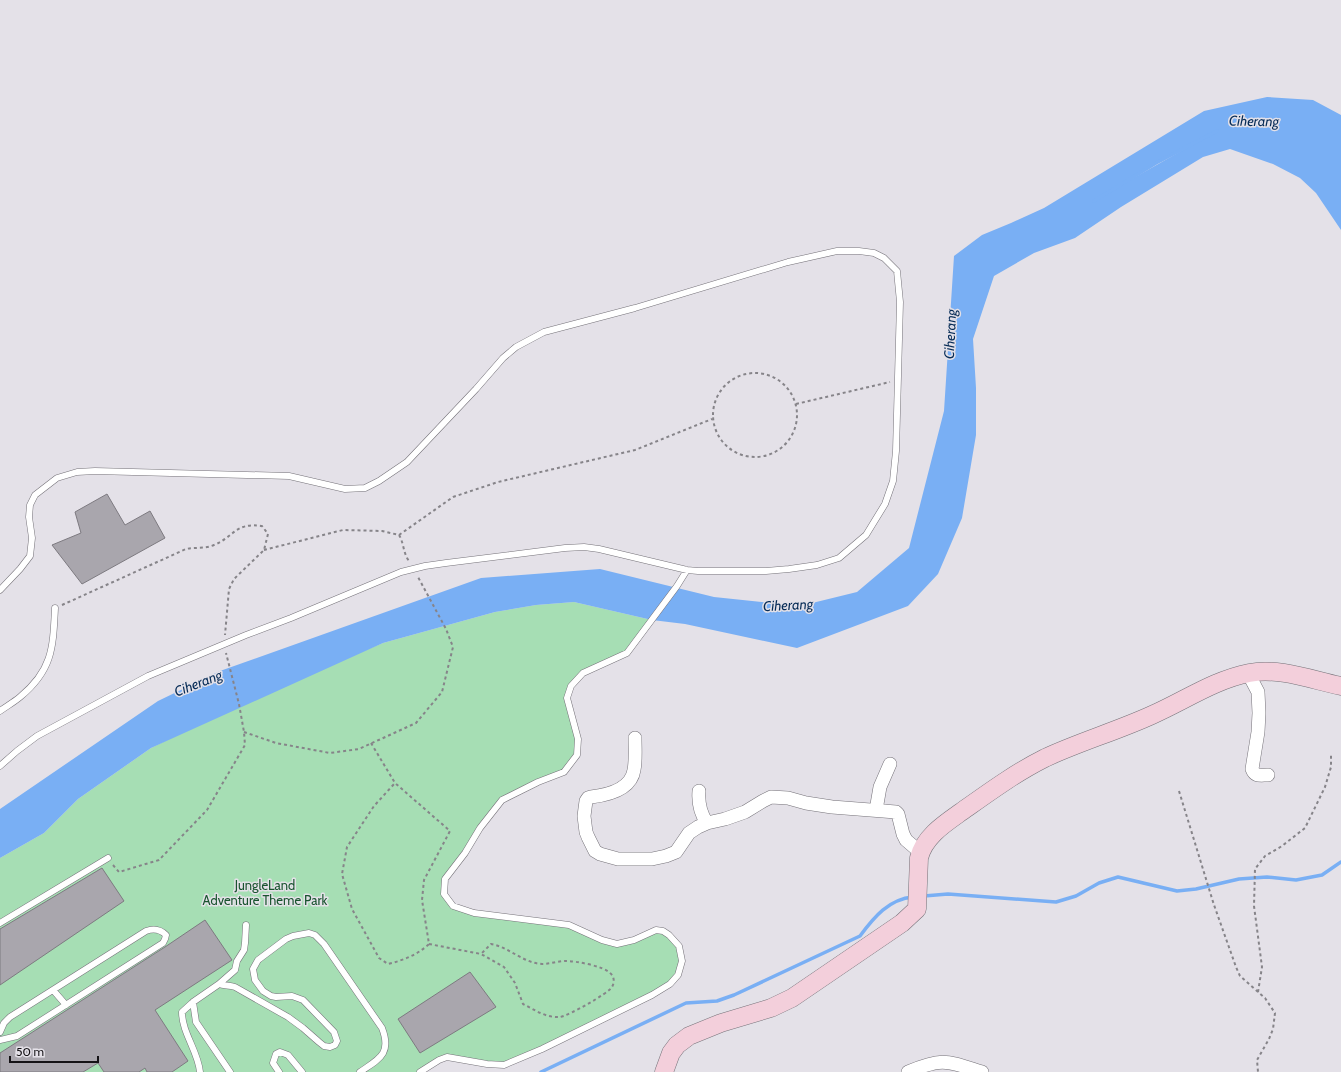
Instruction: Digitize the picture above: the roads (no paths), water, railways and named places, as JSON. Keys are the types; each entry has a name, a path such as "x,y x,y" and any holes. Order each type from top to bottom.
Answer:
{"street":[{"path":"664,1072 670,1053 677,1044 688,1036 721,1023 771,1008 792,998 902,923 915,912 918,904 917,893 920,852 928,840 945,824 991,790 1045,758 1152,715 1213,684 1248,673 1265,670 1290,674 1341,686"},
{"path":"1248,673 1258,692 1259,713 1258,732 1252,769 1254,774 1268,775"},
{"path":"635,738 635,767 629,782 620,790 588,798 586,801 584,816 586,832 595,851 600,854 618,859 652,859 666,856 676,852 689,833 707,823 745,812 763,801 778,797 832,807 897,813 906,840 920,852"},
{"path":"876,810 880,787 890,764"},
{"path":"699,791 699,807 702,816 707,823"},
{"path":"908,1072 924,1065 942,1061 951,1062 982,1072"}],"lane":[{"path":"0,590 20,570 30,556 32,538 29,517 30,505 35,495 56,478 77,472 96,471 289,476 345,489 365,488 379,481 407,462 476,389 502,358 516,347 544,332 635,308 788,262 837,251 874,253 884,258 897,271 900,302 896,451 893,481 885,504 866,535 840,558 817,565 766,571 687,570 629,555 584,547 454,562 401,572 148,676 37,736 0,766"},
{"path":"420,1072 439,1060 447,1058 504,1065 542,1049 651,995 670,984 678,975 682,961 679,946 663,931 656,930 634,940 617,944 602,940 569,925 474,913 453,906 444,894 445,879 465,854 480,828 502,800 538,782 564,772 577,755 578,739 567,698 571,686 583,673 627,653 678,586 687,570"},
{"path":"0,711 21,697 46,668 51,654 55,608"},
{"path":"0,923 108,858"},
{"path":"200,1072 199,1061 186,1030 182,1012 235,970 237,961 244,950 246,925"},
{"path":"0,1032 4,1023 10,1017 146,931 152,929 159,930 166,935 162,943 17,1036 0,1040"},
{"path":"218,984 235,987 288,1017 324,1046 330,1047 335,1044 336,1041 334,1032 303,1000 292,996 271,996 263,991 258,985 253,969 258,960 286,938 304,933 315,935 334,956 382,1028 385,1036 385,1052 360,1072"},
{"path":"53,990 66,1005"},
{"path":"193,1002 196,1022 230,1072"},
{"path":"279,1072 274,1067 273,1063 276,1054 280,1052 288,1055 302,1072"}],"water":[{"path":"1267,97 1313,100 1341,115 1341,230 1316,193 1300,178 1273,164 1230,149 1203,157 1121,207 1075,238 1034,253 994,276 973,339 976,388 976,435 962,518 938,574 908,606 797,648 685,624 652,620 574,602 536,605 495,612 383,643 151,748 78,799 44,833 0,858 0,809 158,701 220,671 481,578 600,569 714,597 800,606 857,592 909,548 944,411 954,256 982,235 1044,208 1204,111","holes":["1197,142 1116,188 1156,163"]}],"waterway":[{"name":"Ciherang","path":"1094,201 1156,163 1217,131"},
{"path":"924,896 948,894 1056,902 1076,896 1099,883 1118,877 1177,891 1196,889 1239,879 1267,877 1296,880 1322,875 1341,862"},
{"path":"541,1072 686,1003 717,1001 734,995 860,936 871,922 889,905 904,898 913,897"}],"park label":[{"name":"JungleLand Adventure Theme Park","path":"265,892"}]}
